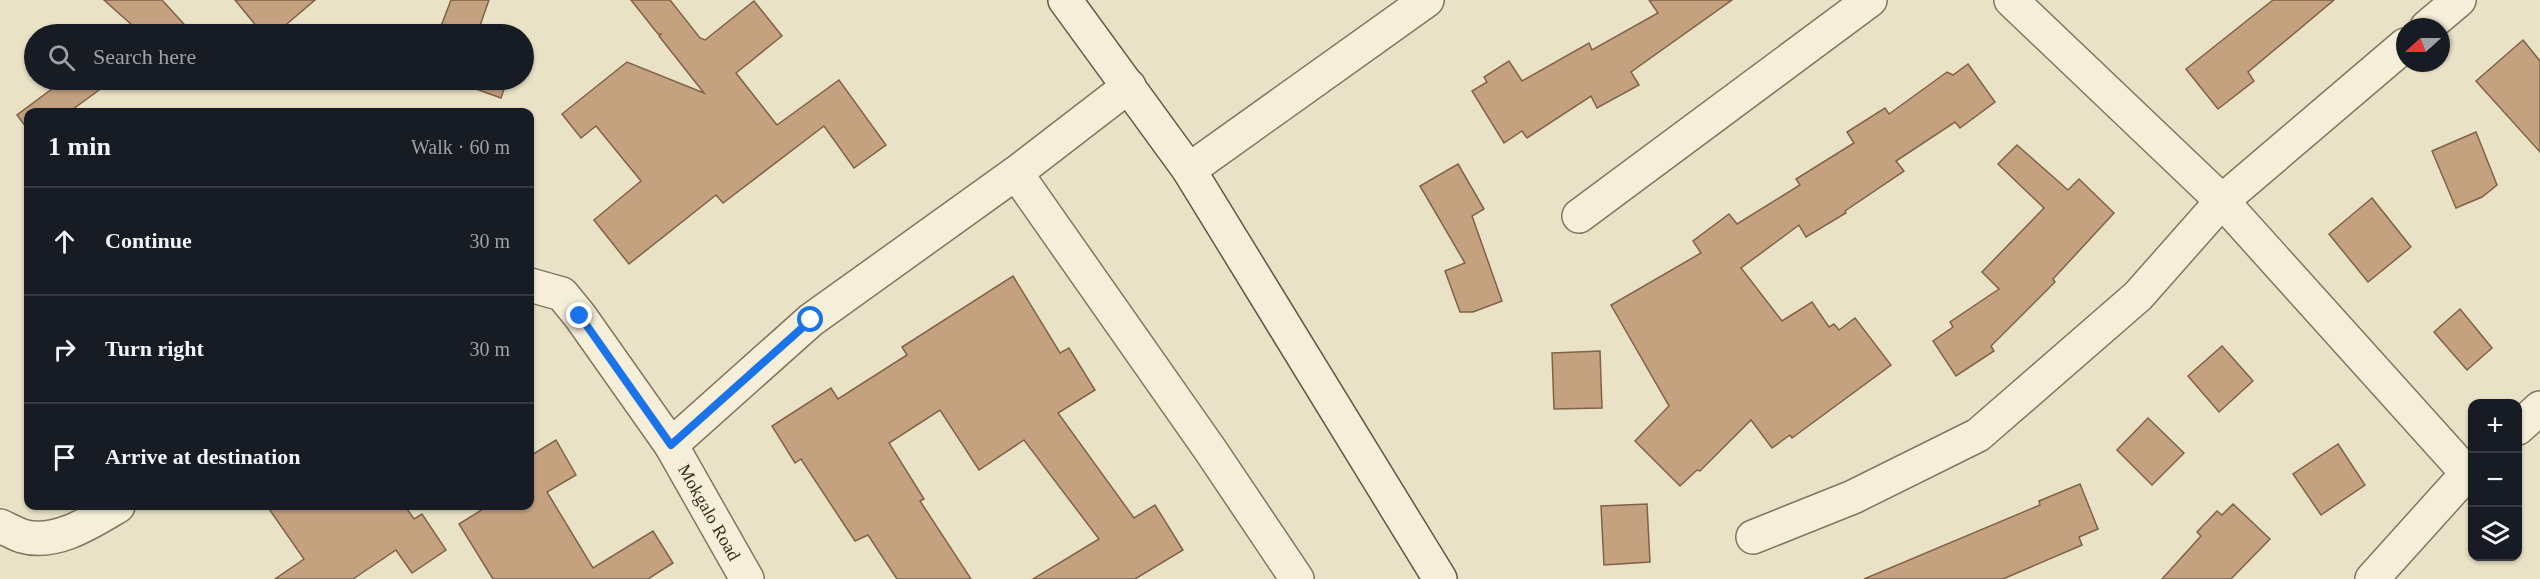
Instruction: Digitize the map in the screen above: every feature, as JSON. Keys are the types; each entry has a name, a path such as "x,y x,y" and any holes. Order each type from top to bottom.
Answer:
{"street":[{"path":"1065,0 1189,170 1440,579"},
{"path":"1189,170 1427,0"},
{"path":"1579,216 1870,0"},
{"path":"2011,0 2222,201 2468,468"},
{"path":"2438,18 2459,0"},
{"path":"1754,537 1853,497 1978,435 2138,296 2222,201 2396,53"},
{"path":"671,445 811,320 1016,172 1129,86"},
{"path":"1016,172 1211,451 1297,579"},
{"name":"Mokgalo Road","path":"534,286 562,294 580,316 671,445 747,579"},
{"path":"2522,424 2540,408"},
{"path":"2372,579 2468,472"},
{"path":"0,526 23,536 55,536 86,526 112,510"}],"building":[{"path":"104,0 162,0 184,24 131,24"},
{"path":"235,0 315,0 287,24 255,24"},
{"path":"451,0 489,0 481,24 442,24"},
{"path":"631,0 670,0 700,38 705,40 754,1 782,36 736,73 777,125 839,80 886,145 854,168 824,126 723,203 716,195 629,264 594,220 641,181 596,126 581,138 562,114 627,62 704,93 659,36 661,34 658,34"},
{"path":"1649,0 1732,0 1631,72 1639,85 1597,108 1591,96 1527,138 1522,131 1504,143 1472,91 1487,82 1484,77 1509,61 1522,81 1589,43 1592,50 1658,13"},
{"path":"2273,0 2334,0 2248,72 2254,81 2218,109 2186,69"},
{"path":"2523,40 2540,61 2540,152 2476,81"},
{"path":"1968,64 1995,102 1960,128 1955,122 1896,161 1904,171 1845,211 1846,213 1806,237 1799,225 1741,268 1782,321 1812,302 1829,327 1834,324 1839,330 1855,318 1891,365 1792,438 1790,435 1772,448 1751,420 1700,471 1697,470 1680,486 1635,441 1669,406 1611,305 1701,253 1693,241 1729,214 1737,224 1800,185 1796,179 1854,143 1847,132 1885,108 1889,114 1947,72 1953,75"},
{"path":"51,90 99,90 74,108 26,108"},
{"path":"479,90 504,90 501,98"},
{"path":"24,110 24,125 17,115"},
{"path":"2476,132 2497,185 2482,197 2456,208 2432,151"},
{"path":"2017,145 2068,190 2079,179 2114,213 2053,279 2055,282 1991,346 1994,351 1956,376 1933,341 1953,327 1950,322 1999,289 1982,272 2044,208 1998,164"},
{"path":"1458,164 1484,209 1472,216 1502,301 1473,312 1460,312 1445,271 1465,263 1420,186"},
{"path":"2372,198 2411,247 2368,282 2329,234"},
{"path":"1013,276 1060,353 1069,348 1095,390 1058,413 1134,518 1155,505 1183,550 1135,579 1033,579 1099,539 1024,440 979,470 940,410 889,443 924,499 920,501 971,579 897,579 868,535 855,541 801,459 795,463 772,426 831,388 838,399 907,355 902,347"},
{"path":"2460,309 2492,348 2467,370 2434,332"},
{"path":"2222,346 2253,381 2219,412 2188,376"},
{"path":"1600,351 1602,408 1554,409 1552,353"},
{"path":"2148,418 2184,453 2152,485 2117,450"},
{"path":"556,440 576,475 547,492 593,568 653,531 673,563 648,579 493,579 459,524 482,510 534,510 534,454"},
{"path":"2338,444 2365,485 2321,515 2293,474"},
{"path":"2080,484 2098,529 2079,537 2082,545 2003,579 1864,579 2040,505 2039,501"},
{"path":"1647,504 1650,562 1604,565 1601,506"},
{"path":"2233,504 2270,539 2231,579 2162,579 2201,536 2197,532 2217,511 2222,515"},
{"path":"270,510 408,510 414,519 422,514 446,550 412,573 396,550 353,579 275,579 304,559"}],"route":[{"path":"580,316 671,445 811,320"}]}
